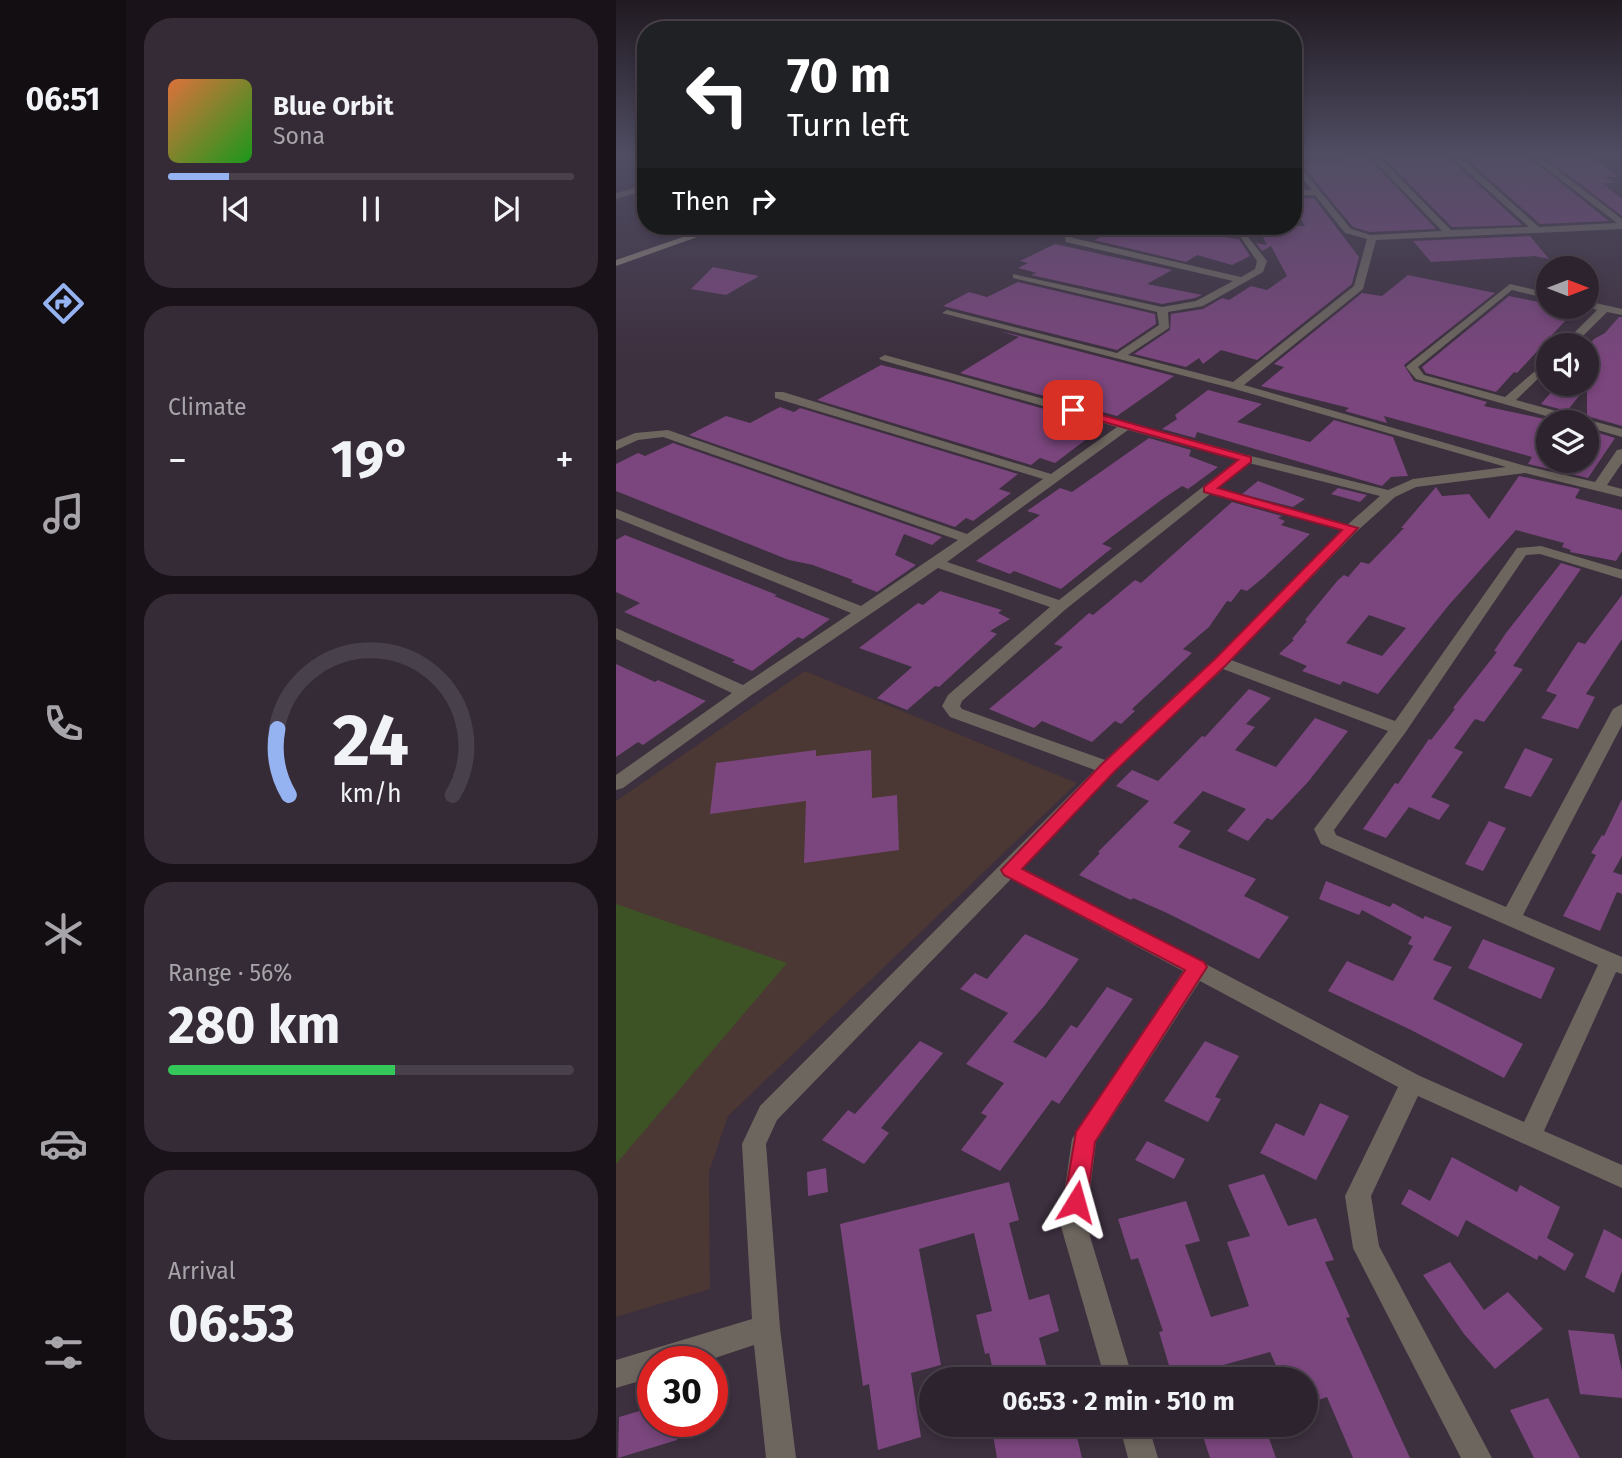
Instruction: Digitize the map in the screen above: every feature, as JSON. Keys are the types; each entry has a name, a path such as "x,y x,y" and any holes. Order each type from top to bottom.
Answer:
{"main road":[{"path":"616,262 696,235"}],"street":[{"path":"1343,224 1348,231 1372,238 1621,224"},
{"path":"1440,224 1448,232"},
{"path":"1530,224 1536,229"},
{"path":"1068,235 1069,240 1243,280"},
{"path":"1016,276 1162,310 1199,304 1260,270 1262,261 1242,235"},
{"path":"1235,386 1359,287 1372,238"},
{"path":"1536,293 1510,287 1412,368 1420,377 1540,410"},
{"path":"1600,307 1622,312"},
{"path":"1579,333 1605,308"},
{"path":"1118,357 1165,326 1162,310"},
{"path":"947,313 1235,386 1525,469 1622,493"},
{"path":"885,358 1247,459 1390,494"},
{"path":"1508,401 1536,374"},
{"path":"779,395 1052,478"},
{"path":"616,784 744,692 936,563 1127,425"},
{"path":"1599,426 1622,433"},
{"path":"616,446 635,437 664,433 969,539"},
{"path":"1599,487 1622,453"},
{"path":"1108,768 956,713 951,706 954,699 1061,606 1247,459"},
{"path":"781,1458 766,1328 754,1144 768,1113 1108,768 1220,662 1351,528 1390,494 1413,483 1525,469"},
{"path":"616,513 862,612"},
{"path":"1530,1134 1616,964 1328,839 1324,829 1399,729 1522,551 1541,550 1622,575"},
{"path":"936,563 1061,606"},
{"path":"616,634 744,692"},
{"path":"1220,662 1399,729"},
{"path":"1511,918 1622,709"},
{"path":"1010,870 1412,1083 1622,1177"},
{"path":"1115,1367 1073,1223 1084,1139 1197,967"},
{"path":"1412,1083 1358,1196 1366,1248 1477,1458"},
{"path":"707,1346 766,1328"},
{"path":"616,1374 637,1368"},
{"path":"1137,1437 1143,1458"}],"lane":[{"path":"1209,489 1351,528"}],"shaded area":[{"path":"805,671 1077,783 728,1116 709,1172 710,1289 616,1317 616,801"}],"green space":[{"path":"616,904 787,963 616,1164"}],"building":[{"path":"1304,224 1334,224 1359,257 1352,284 1257,360 1221,350 1203,364 1199,358 1186,367 1134,354 1170,330 1171,314 1203,309 1222,298 1229,300 1251,286 1267,290 1287,276 1271,246 1262,251 1256,243 1267,245 1262,235 1302,235 1302,226 1305,226"},
{"path":"1351,224 1431,224 1436,229 1370,232"},
{"path":"1449,224 1522,225 1452,227"},
{"path":"1106,235 1209,235 1239,239 1250,256 1232,265 1197,255 1186,262 1094,240"},
{"path":"1530,236 1547,256 1431,262 1413,241"},
{"path":"1055,244 1172,270 1147,284 1202,295 1162,304 1031,275 1037,273 1018,268 1028,263 1020,261"},
{"path":"713,267 759,276 726,295 691,289"},
{"path":"1408,275 1495,293 1404,365 1414,381 1487,402 1484,406 1536,417 1536,466 1528,464 1532,457 1384,416 1387,423 1345,411 1349,408 1261,386 1284,367 1274,364 1362,293 1382,296"},
{"path":"1018,282 1155,314 1156,324 1117,350 943,306 969,292 987,297"},
{"path":"1509,296 1536,301 1536,319 1567,319 1554,333 1536,333 1536,352 1496,392 1426,373 1422,367"},
{"path":"1622,317 1622,426 1599,419 1599,410 1587,410 1587,396 1599,396 1599,336"},
{"path":"1003,332 1174,376 1117,416 960,373 1019,337"},
{"path":"881,365 1104,426 1055,463 1040,458 1031,465 817,400"},
{"path":"1208,390 1262,404 1237,422 1310,442 1334,420 1393,437 1408,476 1391,477 1382,486 1197,432 1195,438 1162,429 1177,419 1175,415"},
{"path":"1548,396 1579,396 1568,410 1541,404"},
{"path":"780,407 794,412 800,408 1018,474 999,489 1011,493 973,521 966,518 955,527 689,435 726,416 750,423"},
{"path":"1599,433 1615,438 1599,462"},
{"path":"1149,438 1191,450 1189,456 1218,467 1188,489 1182,486 1102,544 1112,548 1061,589 1014,571 1010,574 976,561 1040,515 1027,511 1060,488 1072,492"},
{"path":"673,443 942,537 932,545 904,534 895,555 916,565 877,592 851,582 853,580 813,565 789,560 616,491 616,464 638,453 645,456"},
{"path":"1567,473 1591,473 1588,478"},
{"path":"1519,476 1580,489 1575,498 1622,510 1622,551 1616,561 1570,552 1571,550 1562,547 1564,543 1516,530 1448,606 1378,694 1343,681 1340,685 1302,671 1307,666 1279,654 1294,640 1292,639 1307,621 1305,620 1338,580 1344,575 1348,577 1361,562 1369,564 1404,528 1401,528 1436,487 1442,496 1469,494 1489,519","holes":["1369,615 1406,628 1382,656 1346,643"]},
{"path":"1258,481 1305,499 1293,507 1242,494"},
{"path":"1338,488 1367,495 1360,502 1331,494"},
{"path":"1232,502 1282,516 1278,518 1285,521 1281,525 1310,534 1247,591 1241,589 1231,602 1227,601 1209,627 1183,649 1192,653 1132,709 1135,711 1121,724 1115,721 1092,742 1042,721 1034,728 989,709 1063,647 1054,644 1089,613 1093,615 1135,580 1141,583"},
{"path":"625,535 777,595 774,596 830,619 803,639 798,637 752,671 732,662 735,660 624,612 640,603 616,592 616,540"},
{"path":"1561,563 1581,569 1513,666 1523,669 1484,722 1475,719 1454,748 1463,752 1431,797 1450,805 1439,820 1409,807 1386,838 1363,829 1395,783 1398,784 1429,739 1431,740 1497,652 1494,651 1506,633"},
{"path":"940,591 1002,610 998,613 1010,619 990,631 997,634 939,687 935,686 907,710 877,698 912,667 859,648 918,603 923,605"},
{"path":"1622,595 1622,639 1586,694 1595,697 1578,729 1541,718 1557,695 1546,691 1578,642 1585,644"},
{"path":"616,664 706,701 643,745 638,742 616,757"},
{"path":"1249,689 1271,698 1246,724 1255,727 1235,750 1276,767 1315,718 1348,731 1308,782 1272,820 1267,818 1248,841 1227,831 1246,809 1203,791 1173,823 1191,831 1178,847 1256,879 1244,896 1289,917 1259,959 1167,913 1133,898 1131,900 1079,875 1149,801 1116,786 1132,770 1158,781 1202,736 1205,737"},
{"path":"1525,748 1553,759 1531,797 1504,788"},
{"path":"816,750 816,756 871,750 872,798 897,795 899,850 804,863 806,801 710,814 716,763"},
{"path":"1622,799 1622,856 1613,872 1622,875 1622,894 1617,892 1600,931 1563,916 1596,855 1591,853 1602,835 1604,836"},
{"path":"1489,821 1506,828 1483,871 1465,864"},
{"path":"1326,881 1390,907 1393,903 1423,919 1425,916 1452,927 1433,960 1452,967 1433,999 1523,1044 1504,1078 1328,991 1347,961 1393,981 1413,946 1408,944 1412,937 1362,910 1359,915 1319,899"},
{"path":"1025,934 1079,959 1013,1042 1046,1058 1071,1025 1077,1028 1107,987 1133,999 1059,1104 1052,1100 1000,1171 961,1150 987,1116 981,1113 1004,1083 966,1064 1008,1013 960,989 975,973 987,979"},
{"path":"1483,939 1555,968 1541,999 1468,968"},
{"path":"920,1041 943,1053 881,1128 889,1133 864,1164 822,1140 848,1110 855,1114"},
{"path":"1205,1041 1239,1056 1215,1097 1221,1099 1208,1122 1164,1101"},
{"path":"1320,1103 1349,1116 1316,1180 1260,1153 1276,1123 1304,1136"},
{"path":"1147,1141 1185,1159 1174,1179 1135,1160"},
{"path":"1452,1157 1517,1192 1520,1185 1560,1207 1547,1238 1574,1254 1565,1271 1539,1255 1537,1260 1466,1220 1458,1237 1401,1204 1409,1189 1430,1201"},
{"path":"826,1168 828,1192 808,1196 807,1172"},
{"path":"1264,1174 1288,1226 1316,1218 1334,1260 1325,1262 1350,1317 1346,1318 1410,1458 1353,1458 1327,1397 1318,1400 1318,1367 1277,1367 1270,1352 1216,1367 1169,1367 1159,1332 1163,1331 1138,1258 1131,1260 1118,1219 1186,1201 1200,1241 1185,1245 1211,1317 1249,1306 1227,1242 1250,1236 1228,1185"},
{"path":"1009,1182 1019,1220 1009,1223 1029,1300 1049,1294 1059,1331 1039,1338 1047,1367 992,1367 989,1353 985,1354 976,1315 992,1311 974,1233 919,1249 941,1365 919,1367 919,1371 911,1373 921,1437 878,1450 869,1384 863,1386 840,1224"},
{"path":"1604,1229 1622,1239 1622,1271 1614,1293 1585,1277"},
{"path":"1450,1262 1484,1310 1508,1292 1543,1329 1495,1369 1464,1334 1423,1275"},
{"path":"1568,1330 1614,1334 1622,1371 1622,1398 1580,1394"},
{"path":"1548,1398 1580,1458 1534,1458 1510,1410"},
{"path":"637,1412 637,1437 677,1437 677,1440 618,1458 619,1417"},
{"path":"993,1437 1077,1437 1082,1458 997,1458"},
{"path":"1203,1437 1269,1437 1276,1458 1210,1458"}],"route":[{"path":"1073,410 1247,459 1209,489 1351,528 1220,662 1108,768 1010,870 1197,967 1084,1139 1076,1202"}]}
